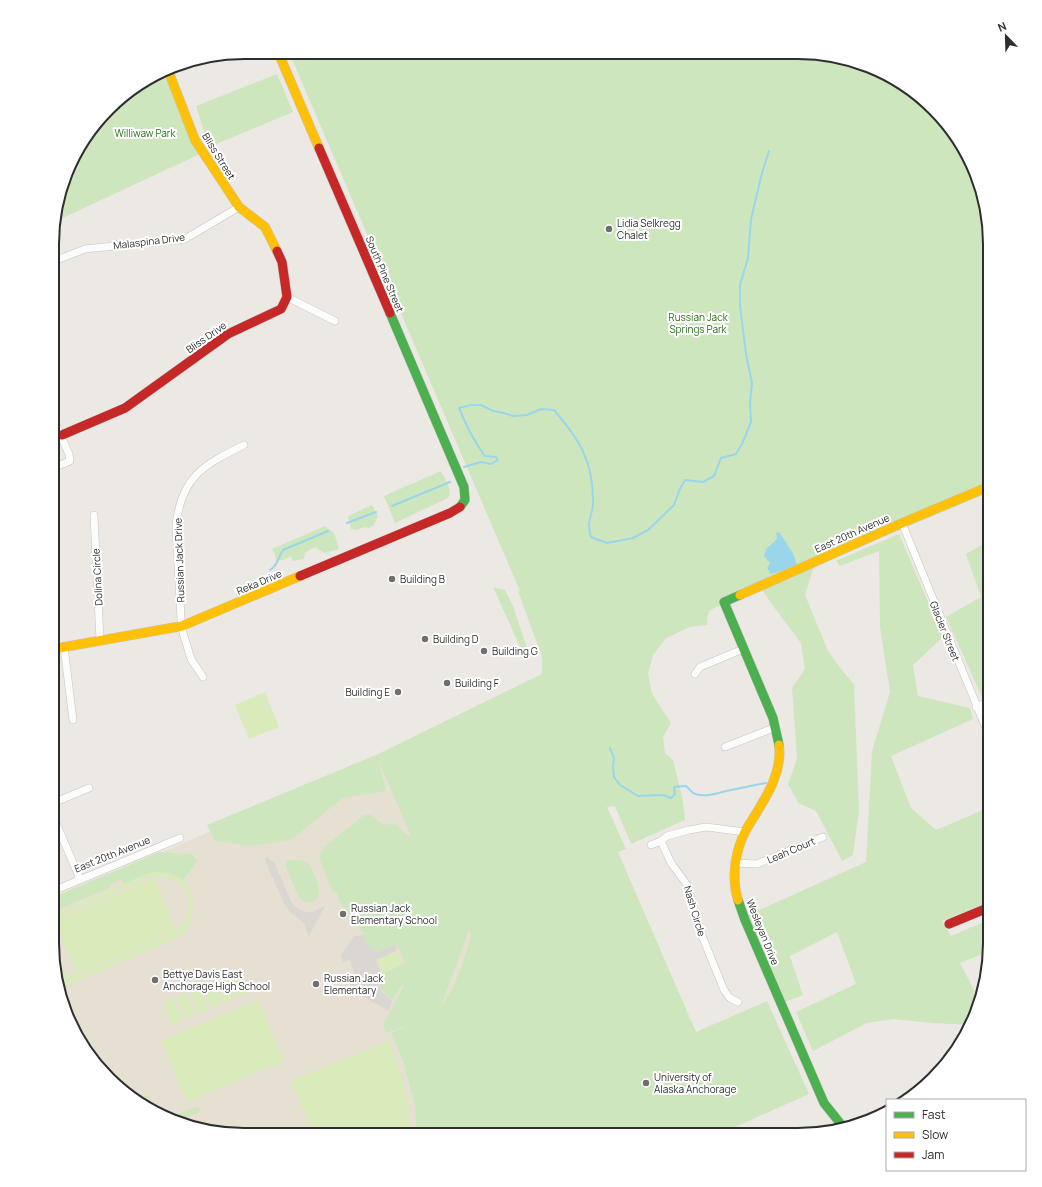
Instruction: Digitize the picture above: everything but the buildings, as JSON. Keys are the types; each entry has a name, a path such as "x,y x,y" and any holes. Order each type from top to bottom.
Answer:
{"street":[{"name":"South Pine Street","path":"281,59 464,487 466,499 463,504"},
{"name":"Bliss Street","path":"170,74 195,140 239,207"},
{"name":"Malaspina Drive","path":"59,259 85,249 185,239 239,207"},
{"path":"239,207 265,226 282,262 287,297 335,321"},
{"name":"Bliss Drive","path":"62,435 126,408 228,334 281,309 287,297"},
{"path":"59,429 69,454 70,461 59,466"},
{"name":"Russian Jack Drive","path":"203,678 191,659 182,626 176,526 177,514 180,502 190,482 202,469 221,456 244,445"},
{"name":"East 20th Avenue","path":"724,602 983,489"},
{"name":"Reka Drive","path":"59,648 182,626 450,514 460,508 463,504"},
{"name":"Dolina Circle","path":"94,515 100,640"},
{"name":"Glacier Street","path":"902,523 983,722"},
{"name":"Wesleyan Drive","path":"724,602 776,727 780,748 778,764 771,789 745,832 736,856 736,892 745,920 810,1072 824,1103 840,1123"},
{"path":"64,647 73,720"},
{"path":"695,674 700,667 743,649"},
{"path":"976,707 983,704"},
{"path":"725,747 776,727"},
{"path":"59,800 89,788"},
{"path":"651,845 661,841 667,836 706,827 745,832"},
{"path":"59,830 80,879"},
{"name":"Leah Court","path":"735,863 757,864 823,837"},
{"name":"East 20th Avenue","path":"59,888 180,838"},
{"name":"Nash Circle","path":"661,841 671,863 688,886 696,921 724,990 730,998 738,1002"},
{"path":"949,924 983,910"}],"shaded area":[{"path":"376,755 450,886 471,935 464,959 453,987 436,1015 392,1033 403,1061 415,1107 416,1128 232,1128 196,1122 162,1109 141,1097 113,1074 97,1056 78,1025 65,991 59,955 59,895 193,839"},
{"path":"266,857 274,862 295,907 306,912 312,912 325,906 309,936 304,923 289,911 284,904 265,860"},
{"path":"364,935 365,941 370,948 377,952 397,944 396,951 376,960 382,974 377,976 378,984 383,993 392,1001 389,1011 350,989 351,987 349,981 356,979 350,960 343,962 342,957 340,956 354,936"}],"green space":[{"name":"Russian Jack Springs Park","path":"292,59 810,59 846,65 869,73 891,84 911,97 929,113 952,141 969,173 977,196 983,232 983,495 814,566 805,595 828,651 854,684 859,811 853,855 842,861 816,811 798,803 788,784 797,759 792,688 805,669 801,643 761,588 710,610 707,617 707,625 690,627 666,638 653,655 648,674 652,694 671,723 663,737 665,753 673,760 683,801 685,820 631,844 615,806 607,807 626,849 618,852 696,1032 767,1001 809,1094 735,1128 416,1128 415,1107 403,1061 391,1033 414,1023 386,1033 383,1025 404,986 402,985 392,1001 382,990 377,976 405,963 397,944 377,952 370,948 356,922 340,903 337,893 332,891 320,860 324,847 364,815 371,815 385,825 394,823 412,839 378,759 386,791 343,798 291,840 251,846 215,841 207,825 376,755 542,674 542,657 518,591 520,591","holes":["469,930 471,935 464,959 453,987 440,1009"]},
{"path":"277,74 293,112 209,147 196,106"},
{"name":"Williwaw Park","path":"167,76 200,154 61,219 65,196 73,173 84,151 97,131 113,113 131,97 162,78"},
{"path":"441,471 449,488 450,492 448,498 395,523 384,496"},
{"path":"372,505 378,516 374,525 369,528 365,527 356,530 351,529 348,516"},
{"path":"325,526 334,533 339,549 324,553 315,547 305,553 304,559 293,561 291,556 283,560 276,561 272,549"},
{"path":"899,534 943,637 913,665 918,696 970,708 973,719 891,756 911,808 936,830 983,810 983,905 942,921 951,936 982,923 983,954 960,963 974,990 977,991 964,1025 893,1019 867,1023 813,1051 796,1012 856,984 837,932 790,956 803,995 785,1002 748,915 866,862 872,751 890,692 880,627 879,551 840,566 836,561"},
{"path":"983,544 982,697 946,617 981,597 966,554"},
{"path":"493,587 505,590 513,606 527,648 526,654 521,649"},
{"path":"265,692 279,727 249,739 235,705"},
{"path":"159,852 192,854 197,861 183,881 170,873 146,874 124,884 122,879 110,884 111,887 59,909 59,894"},
{"path":"288,860 303,861 311,867 319,892 319,895 314,901 306,902 299,898 286,867"},
{"path":"154,872 165,873 174,876 188,887 192,895 193,905 192,915 188,925 190,926 185,932 173,940 64,987 63,981 67,979 63,978 62,973 81,973 171,934 181,925 187,915 189,905 187,895 181,886 173,880 162,877 148,878 59,917 59,912 146,874"},
{"path":"154,878 176,930 77,973 59,932 59,919"},
{"path":"396,951 402,965 382,974 376,959"},
{"path":"238,972 247,993 237,997 228,976"},
{"path":"225,977 234,999 224,1003 215,981"},
{"path":"212,983 221,1004 211,1008 202,987"},
{"path":"199,988 208,1010 199,1014 190,992"},
{"path":"186,993 195,1015 185,1019 176,997"},
{"path":"173,999 182,1020 173,1025 163,1003"},
{"path":"258,1000 284,1061 187,1102 161,1041"},
{"path":"388,1041 404,1086 407,1099 409,1128 311,1128 291,1081"},
{"path":"147,1095 149,1096 152,1104 151,1103 141,1097"},
{"path":"198,1106 201,1111 184,1118 176,1115"}],"water":[{"path":"779,532 793,553 797,566 771,574 767,568 770,563 764,556 766,549 777,539 776,533"}],"waterway":[{"path":"464,467 481,462 491,464 498,460 496,457 485,456 470,433 459,408 471,405 481,405 493,411 513,416 527,415 541,409 554,410 578,442 588,464 593,489 593,507 589,525 591,537 607,543 633,538 648,530 674,505 685,480 703,482 714,476 721,458 736,454 751,422 750,403 752,383 746,354 740,306 740,285 748,258 751,219 769,151"},
{"path":"392,506 450,482"},
{"path":"347,523 376,512"},
{"path":"270,570 276,564 283,550 328,531"},
{"path":"610,748 614,758 614,777 620,785 638,796 662,795 671,798 675,794 674,787 686,786 697,795 707,795 766,783"}],"traffic: fast":[{"path":"390,313 464,487 465,500 460,507"},
{"path":"740,595 724,602 773,718 779,745"},
{"path":"738,900 745,920 824,1103 840,1123"}],"traffic: slow":[{"path":"281,59 319,148"},
{"path":"170,74 195,140 239,207 265,227 277,251"},
{"path":"740,595 983,489"},
{"path":"59,648 182,626 300,576"},
{"path":"738,900 735,882 735,864 739,847 746,830 770,790 778,768 779,745"}],"traffic: jam":[{"path":"319,148 390,313"},
{"path":"62,435 125,408 228,334 281,309 287,297 282,262 277,251"},
{"path":"300,576 450,513 460,507"},
{"path":"949,924 983,910"}],"place":[{"name":"Lidia Selkregg Chalet","path":"609,229"},
{"name":"Building B","path":"392,579"},
{"name":"Building D","path":"425,639"},
{"name":"Building G","path":"484,651"},
{"name":"Building F","path":"447,683"},
{"name":"Building E","path":"398,692"},
{"name":"Russian Jack Elementary School","path":"343,914"},
{"name":"Bettye Davis East Anchorage High School","path":"155,980"},
{"name":"Russian Jack Elementary","path":"316,984"},
{"name":"University of Alaska Anchorage","path":"646,1083"}]}
